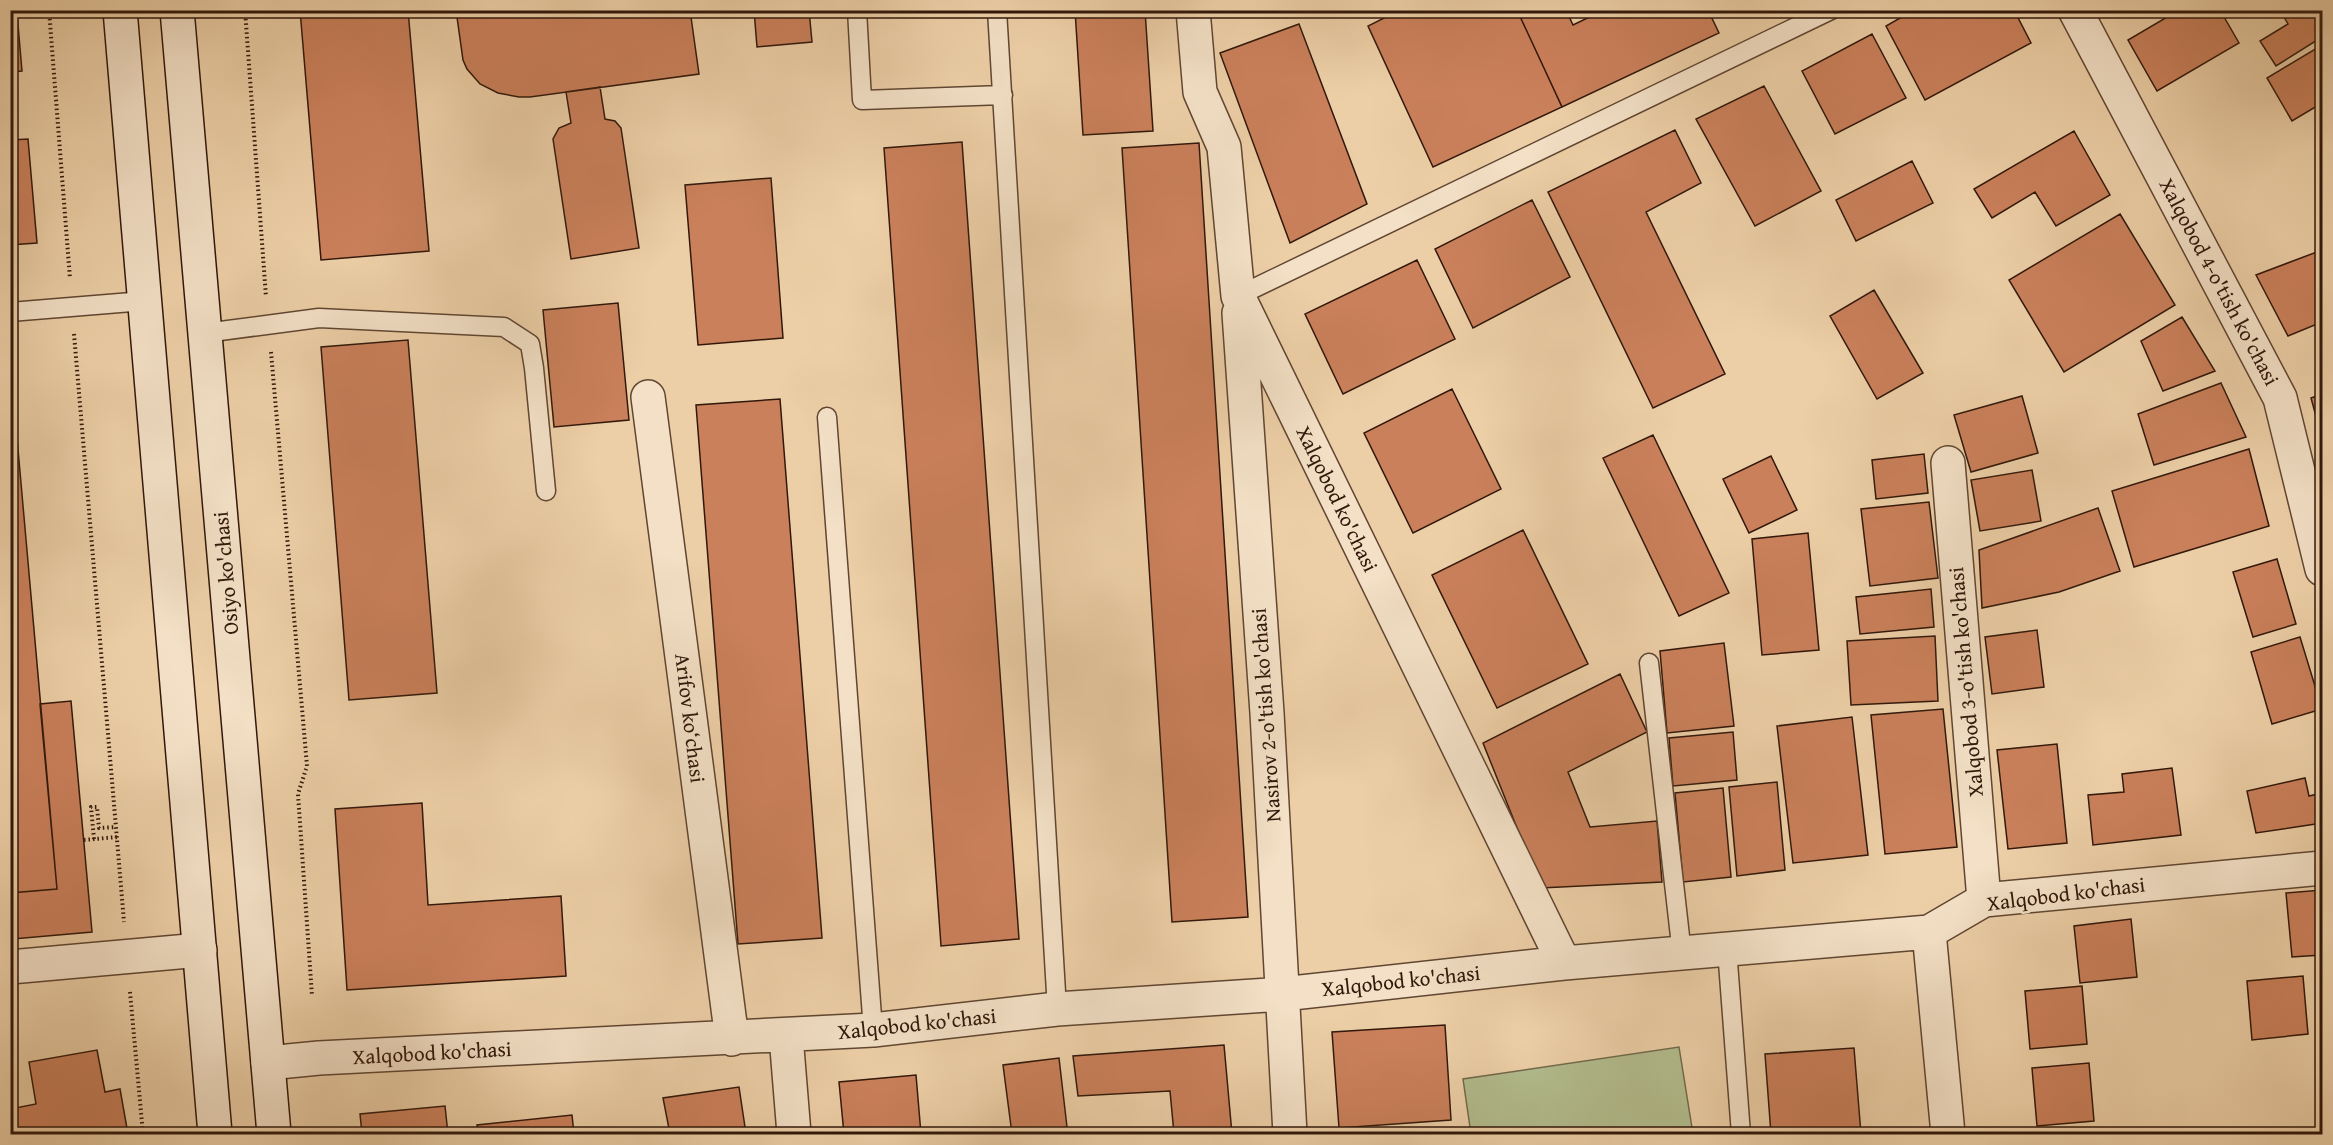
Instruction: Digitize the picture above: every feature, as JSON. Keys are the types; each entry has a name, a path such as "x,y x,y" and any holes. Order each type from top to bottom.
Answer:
{"street":[{"path":"120,10 215,1134"},
{"name":"Osiyo ko'chasi","path":"177,10 274,1134"},
{"name":"Xalqobod ko'chasi","path":"1193,10 1200,92 1224,147 1238,296 1564,963"},
{"name":"Xalqobod 4-o'tish ko'chasi","path":"2075,10 2280,398 2322,569"},
{"name":"Nasirov 2-o'tish ko'chasi","path":"1238,296 1290,1134"},
{"name":"Arifov ko‘chasi","path":"648,397 732,1039"},
{"name":"Xalqobod 3-o'tish ko'chasi","path":"1948,463 1984,900"},
{"name":"Xalqobod ko'chasi","path":"268,1063 319,1058 786,1036 873,1030 1057,1009 1283,994 1564,963 1929,932 1984,900 2322,868"},
{"path":"1929,932 1947,1134"},
{"path":"10,967 200,950"},
{"path":"786,1036 794,1134"}],"lane":[{"path":"857,10 862,100 1003,95"},
{"path":"997,10 1057,1009"},
{"path":"1238,296 1831,10"},
{"path":"10,312 144,301"},
{"path":"205,333 319,318 504,327 530,344 546,491"},
{"path":"827,417 873,1030"},
{"path":"1649,663 1682,954"},
{"path":"1727,949 1741,1134"}],"path":[{"path":"49,10 72,307 143,1134"},
{"path":"245,10 268,324 307,766 298,794 312,996"},
{"path":"94,839 91,807 97,807 99,828 116,826"},
{"path":"84,840 117,837"}],"green space":[{"path":"1679,1047 1693,1134 1471,1134 1463,1079"}],"building":[{"path":"300,10 408,10 429,251 321,260"},
{"path":"456,10 690,10 699,74 530,97 498,93 480,84 467,69 463,60"},
{"path":"754,10 809,10 812,42 757,47"},
{"path":"1075,10 1145,10 1153,131 1083,135"},
{"path":"1400,10 1517,10 1562,107 1433,167 1368,26"},
{"path":"1517,10 1566,10 1573,25 1604,10 1708,10 1719,33 1562,107"},
{"path":"1914,10 2014,10 2031,43 1925,100 1886,26"},
{"path":"2179,10 2220,10 2239,43 2157,91 2128,40"},
{"path":"2280,10 2322,10 2322,37 2276,66 2260,41 2288,24"},
{"path":"10,13 17,13 22,71 10,72"},
{"path":"1299,24 1367,204 1290,243 1220,53"},
{"path":"1872,34 1906,98 1835,134 1802,71"},
{"path":"2322,45 2322,103 2292,121 2267,78"},
{"path":"1764,86 1821,191 1755,226 1696,119"},
{"path":"600,87 605,119 615,121 621,128 639,248 571,259 553,139 559,128 571,123 566,92"},
{"path":"1675,130 1701,183 1646,212 1725,374 1653,408 1548,192"},
{"path":"2074,131 2110,195 2056,226 2035,192 1992,218 1974,189"},
{"path":"28,139 37,243 10,245 10,140"},
{"path":"962,142 1019,939 941,946 884,148"},
{"path":"1199,143 1248,917 1172,922 1122,148"},
{"path":"1912,161 1933,203 1856,241 1836,200"},
{"path":"771,178 783,338 698,345 685,185"},
{"path":"1532,200 1570,277 1473,328 1435,249"},
{"path":"2120,214 2175,305 2064,372 2009,280"},
{"path":"2322,250 2322,322 2288,336 2256,275"},
{"path":"1417,260 1455,339 1343,394 1305,314"},
{"path":"1874,290 1923,373 1877,399 1830,316"},
{"path":"618,303 629,420 554,427 543,310"},
{"path":"2182,317 2215,371 2163,391 2141,341"},
{"path":"408,340 437,693 349,700 321,347"},
{"path":"10,359 57,889 10,893"},
{"path":"2221,383 2246,437 2154,465 2138,414"},
{"path":"1452,389 1501,489 1413,533 1364,433"},
{"path":"2322,394 2322,438 2311,398"},
{"path":"2022,396 2038,453 1971,472 1954,415"},
{"path":"780,399 822,938 738,944 696,405"},
{"path":"1653,435 1729,593 1679,616 1603,458"},
{"path":"2249,449 2269,526 2134,567 2112,491"},
{"path":"1924,454 1928,493 1876,499 1872,460"},
{"path":"1771,456 1797,510 1749,533 1723,479"},
{"path":"2032,470 2041,521 1980,531 1971,480"},
{"path":"1929,502 1938,578 1870,586 1861,509"},
{"path":"2098,508 2120,571 2059,592 1982,608 1979,550"},
{"path":"1523,530 1588,664 1497,708 1432,575"},
{"path":"1808,533 1819,650 1762,655 1752,539"},
{"path":"2277,559 2296,624 2253,637 2233,572"},
{"path":"1931,589 1934,627 1860,634 1856,597"},
{"path":"2037,630 2044,687 1992,694 1985,637"},
{"path":"1935,636 1938,701 1851,705 1847,641"},
{"path":"2300,637 2322,709 2272,724 2251,652"},
{"path":"1724,643 1734,726 1667,733 1660,651"},
{"path":"1620,674 1647,732 1568,772 1590,827 1657,821 1662,882 1541,888 1483,743"},
{"path":"71,701 92,932 13,939 10,893 57,889 40,704"},
{"path":"1943,709 1957,847 1885,854 1871,715"},
{"path":"1852,717 1868,855 1793,863 1777,726"},
{"path":"1733,732 1737,780 1673,786 1669,738"},
{"path":"2057,744 2067,843 2008,849 1997,750"},
{"path":"2172,768 2181,835 2093,845 2088,795 2124,792 2122,774"},
{"path":"2305,778 2309,796 2322,793 2322,823 2256,833 2247,791"},
{"path":"1777,782 1785,870 1737,876 1729,787"},
{"path":"1723,788 1731,877 1683,882 1675,793"},
{"path":"422,803 428,905 561,896 566,976 347,990 335,809"},
{"path":"2322,890 2322,955 2292,957 2286,893"},
{"path":"2131,919 2137,977 2080,983 2074,926"},
{"path":"2303,976 2308,1034 2252,1040 2247,981"},
{"path":"2082,986 2087,1044 2030,1049 2025,991"},
{"path":"1445,1025 1451,1120 1339,1128 1332,1032"},
{"path":"1224,1045 1232,1134 1174,1134 1170,1091 1078,1096 1073,1056"},
{"path":"1854,1048 1861,1134 1771,1134 1765,1054"},
{"path":"97,1050 105,1092 120,1089 128,1134 14,1134 10,1109 36,1104 29,1062"},
{"path":"1059,1058 1067,1127 1012,1134 1003,1065"},
{"path":"2089,1063 2094,1121 2037,1126 2032,1068"},
{"path":"916,1075 921,1134 844,1134 839,1082"},
{"path":"739,1087 745,1127 697,1134 670,1134 663,1098"},
{"path":"445,1106 448,1134 362,1134 360,1114"},
{"path":"572,1115 574,1134 478,1134 477,1125"},
{"path":"1353,1127 1353,1134 1316,1134 1316,1130"},
{"path":"2094,1130 2095,1134 2046,1134"}]}
